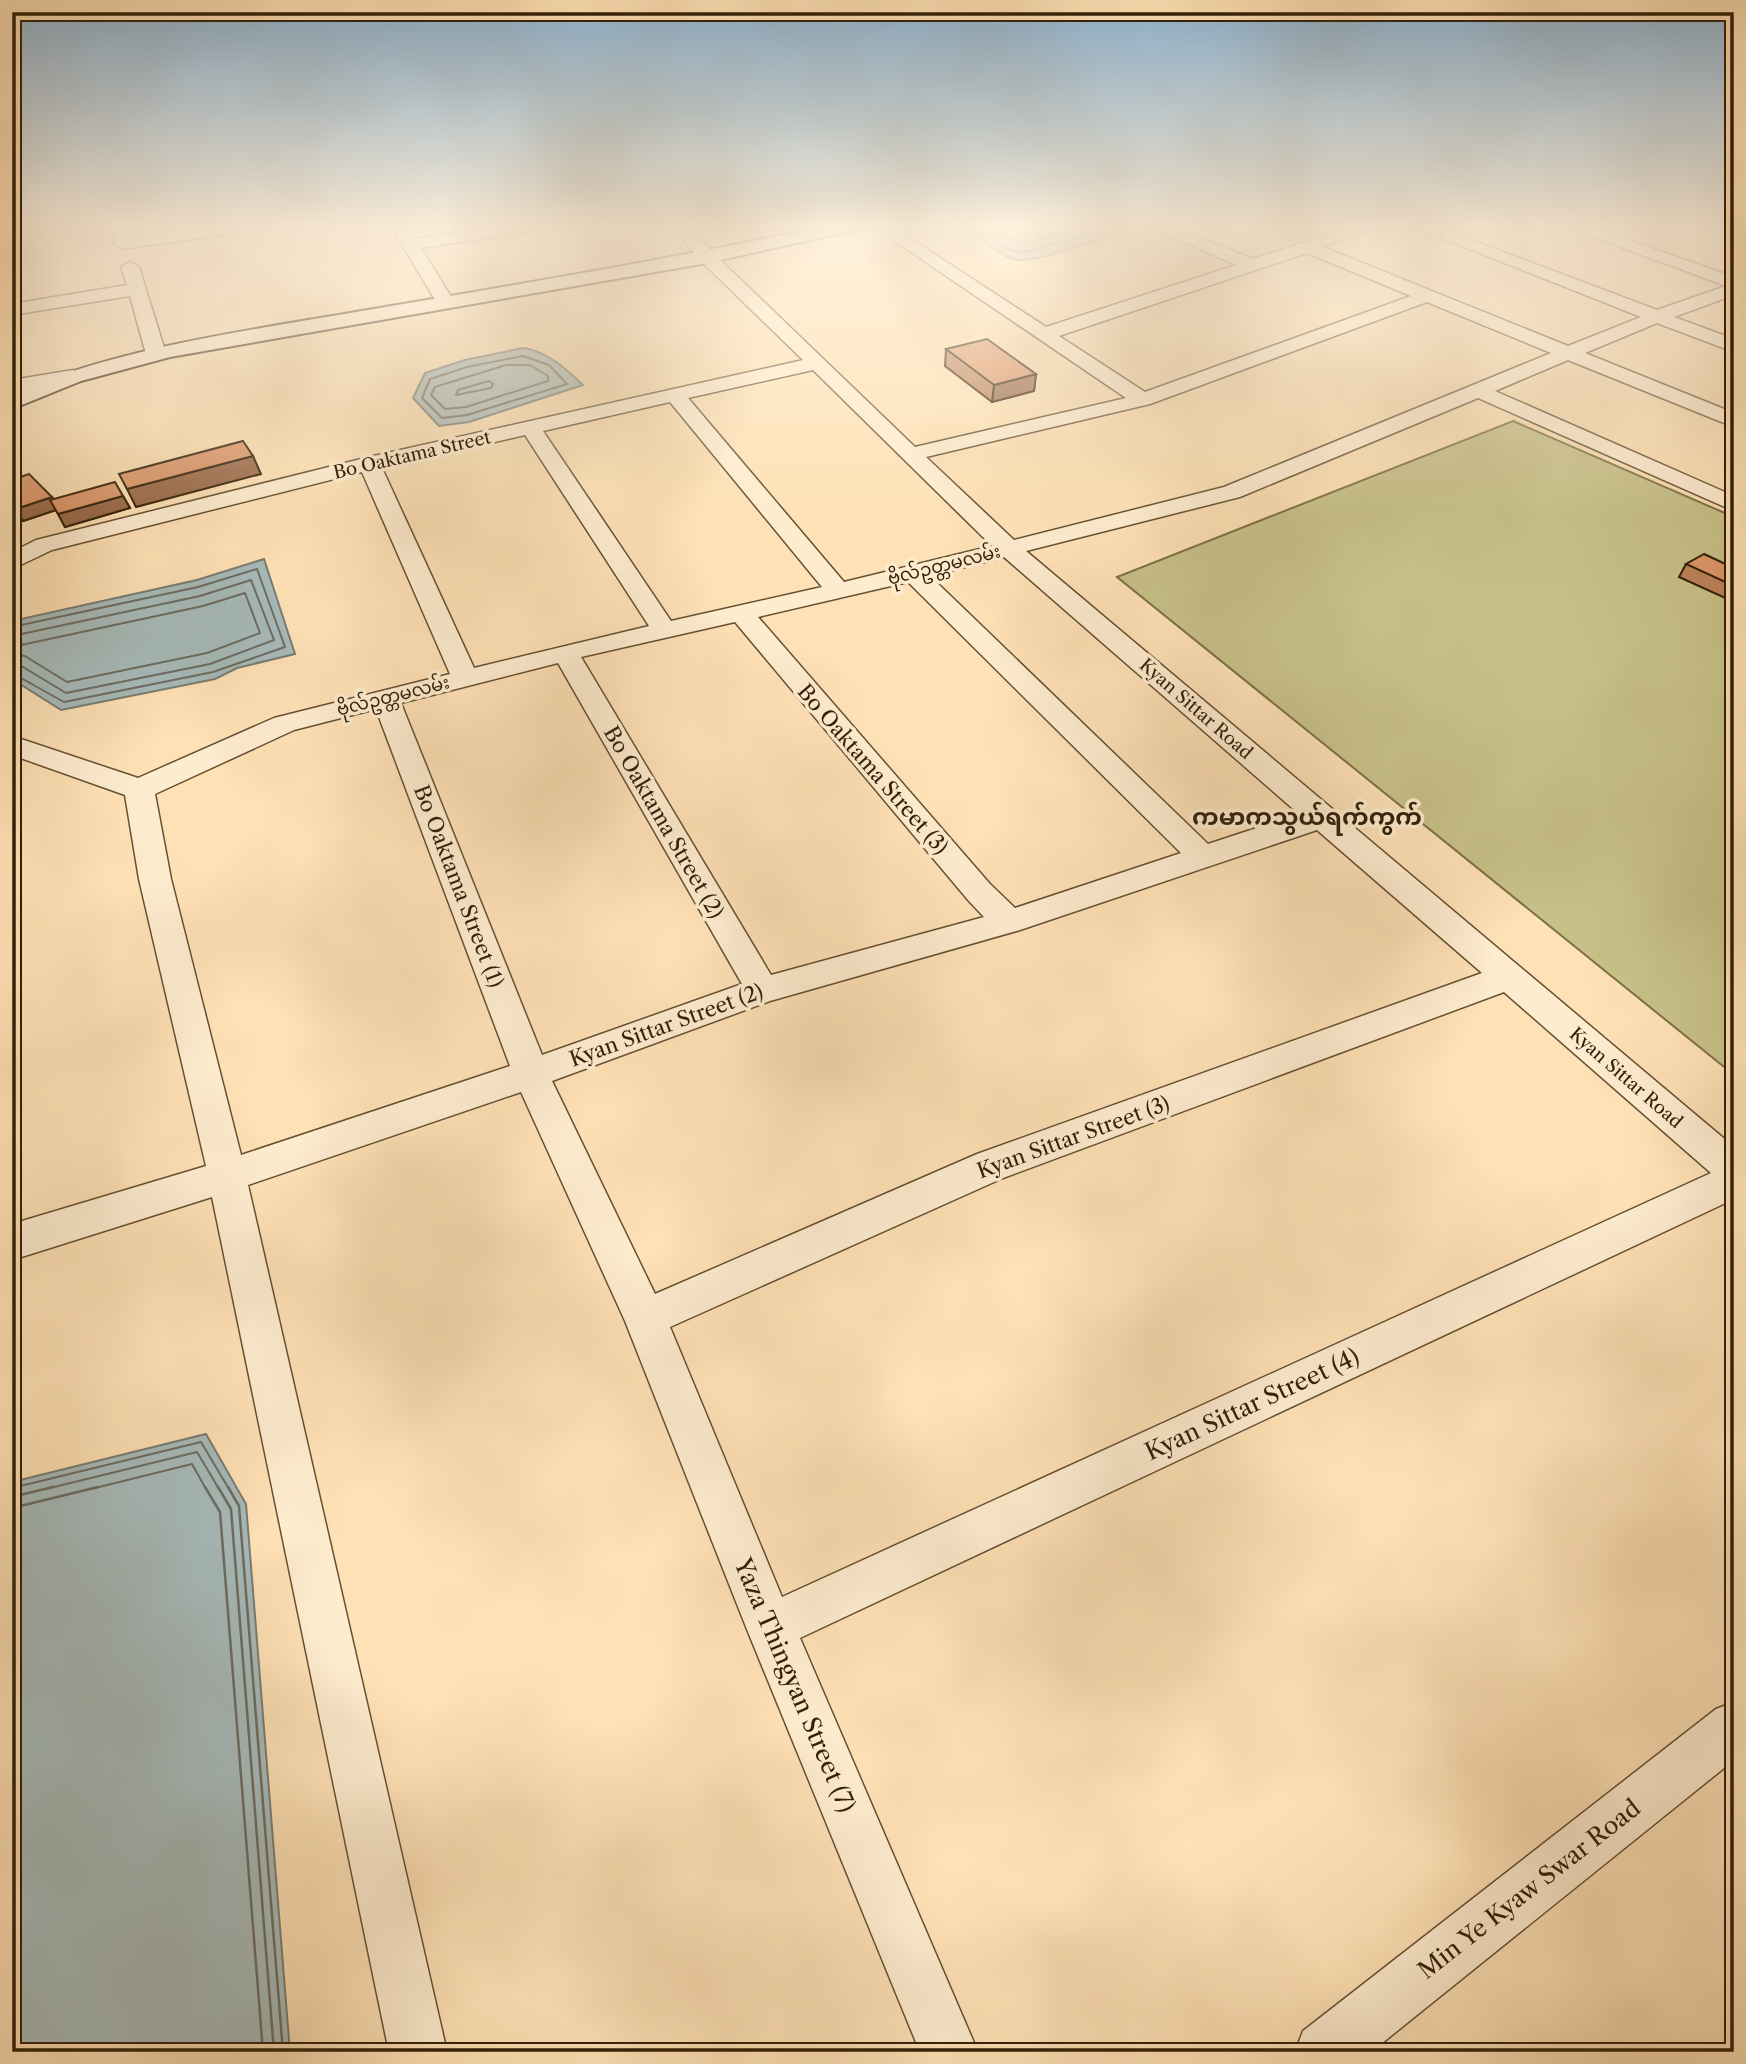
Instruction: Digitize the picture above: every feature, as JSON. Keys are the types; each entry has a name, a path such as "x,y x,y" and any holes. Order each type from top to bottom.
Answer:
{"main road":[{"path":"12,402 73,376 156,354 342,321"}],"street":[{"path":"146,321 156,354"},
{"name":"Kyan Sittar Road","path":"774,321 1009,549 1734,1170"},
{"path":"1022,321 1143,400"},
{"path":"1042,335 1084,321"},
{"path":"911,454 1143,400 1358,321"},
{"path":"1490,321 1734,421"},
{"name":"ဗိုလ်ဥတ္တမလမ်း","path":"139,789 284,724 565,653 913,573 1232,492 1646,321"},
{"path":"1668,321 1734,346"},
{"name":"Bo Oaktama Street","path":"12,562 44,545 369,464 817,363"},
{"path":"12,386 73,376"},
{"path":"1479,391 1734,504"},
{"path":"675,396 838,590"},
{"path":"531,428 664,630"},
{"path":"369,464 465,678"},
{"path":"12,534 44,545"},
{"path":"913,573 1202,856"},
{"name":"Bo Oaktama Street (3)","path":"741,613 979,892 1009,922"},
{"name":"Bo Oaktama Street (2)","path":"565,653 762,990"},
{"name":"Bo Oaktama Street (1)","path":"386,698 531,1074 645,1318"},
{"path":"12,745 139,789 155,878 227,1176 418,2052"},
{"name":"Kyan Sittar Street (2)","path":"12,1242 227,1176 531,1074 762,990 1009,922 1323,817"},
{"name":"Kyan Sittar Street (3)","path":"645,1318 990,1166 1509,977"},
{"name":"Kyan Sittar Street (4)","path":"770,1627 1734,1181"},
{"name":"Yaza Thingyan Street (7)","path":"645,1318 770,1627 949,2052"},
{"name":"Min Ye Kyaw Swar Road","path":"1324,2052 1734,1727"}],"shaded area":[{"path":"1513,421 1734,517 1734,1075 1117,577"}],"water":[{"path":"523,348 548,357 583,385 469,422 439,426 413,398 425,373 465,360"},
{"path":"264,559 295,654 237,668 215,679 61,710 12,679 12,621 197,580"},
{"path":"206,1434 246,1504 290,2052 12,2052 12,1482"}],"building":[{"path":"987,339 1036,374 994,385 946,349"},
{"path":"243,441 253,456 127,489 119,474"},
{"path":"29,474 52,497 16,509 12,506 12,480"},
{"path":"115,482 123,496 58,514 50,500"},
{"path":"1704,554 1734,568 1734,586 1686,564"}],"district":[{"name":"ကမာကသွယ်ရက်ကွက်","path":"1307,816"}]}
